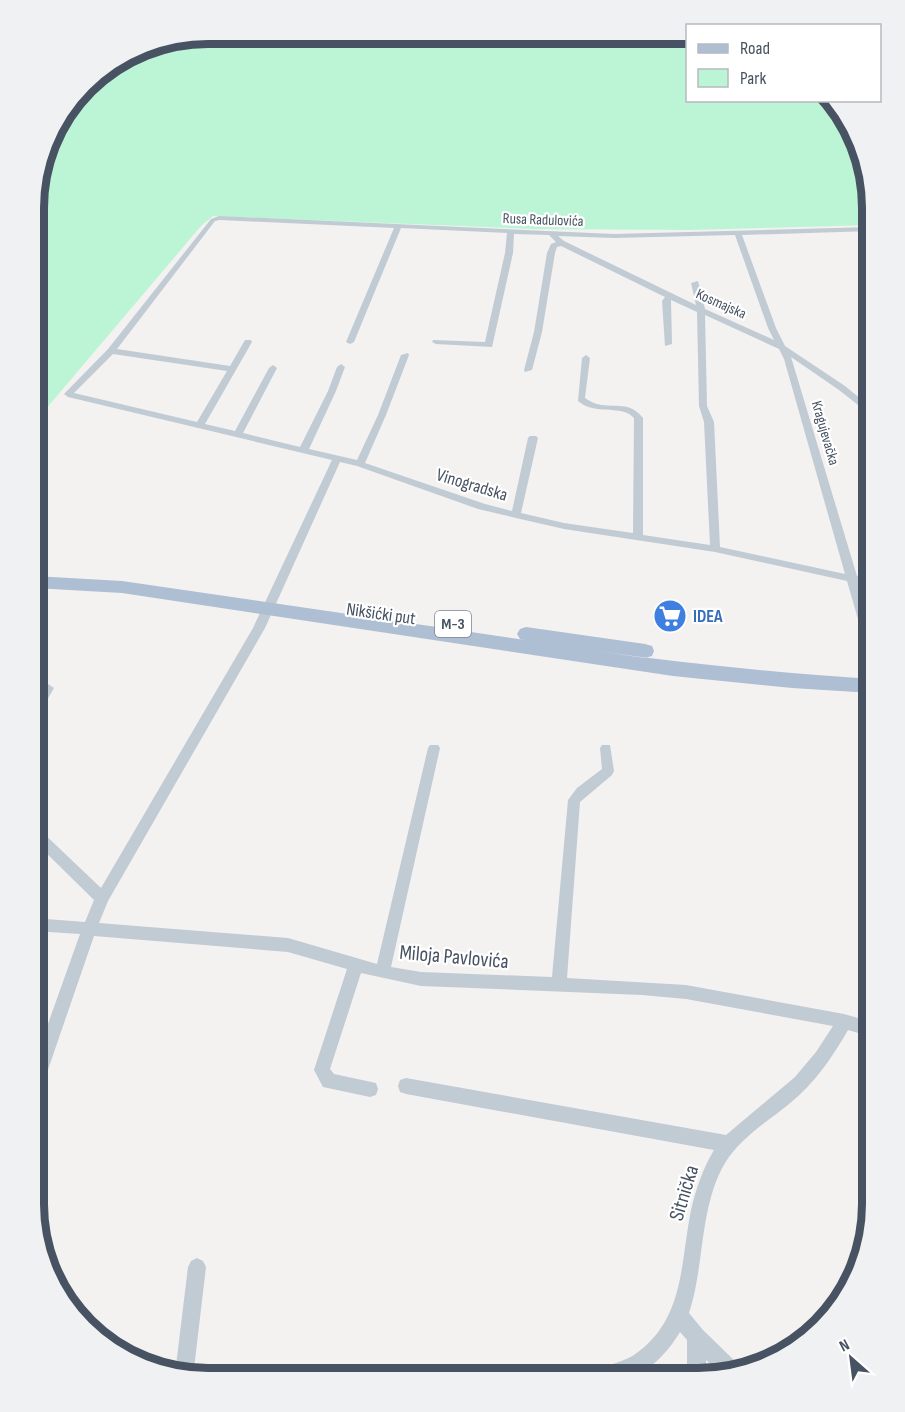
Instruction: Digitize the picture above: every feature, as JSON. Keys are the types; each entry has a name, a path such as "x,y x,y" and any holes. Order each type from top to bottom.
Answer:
{"main road":[{"name":"Nikšićki put","path":"43,569 114,575 271,604 706,660 862,674"},
{"path":"43,582 122,586 271,604 673,669 862,685"}],"street":[{"name":"Rusa Radulovića","path":"111,351 146,310 213,220 225,218 648,237 862,229"},
{"path":"350,342 398,226"},
{"path":"436,342 489,345 509,253 511,232"},
{"name":"Kosmajska","path":"551,233 561,243 669,296 780,346 842,388 862,405"},
{"name":"Kragujevačka","path":"738,233 780,346 788,359 862,610"},
{"path":"528,370 538,332 551,253 554,246 561,243"},
{"path":"695,283 701,310 703,406 709,422 715,549"},
{"path":"668,344 666,301 669,296"},
{"path":"200,424 248,342"},
{"path":"111,351 231,369"},
{"name":"Vinogradska","path":"111,351 68,394 360,464 448,496 516,515 715,549 862,581"},
{"path":"360,464 382,416 405,355"},
{"path":"586,358 581,399 583,402 590,405 629,409 639,418 638,537"},
{"path":"303,451 341,367"},
{"path":"238,435 273,368"},
{"path":"516,515 533,438"},
{"path":"43,1060 77,959 102,898 237,667 271,604 337,459"},
{"path":"43,697 48,688"},
{"path":"382,972 434,748"},
{"path":"559,984 574,800 580,791 600,781 608,771 606,748"},
{"path":"43,842 102,898"},
{"name":"Miloja Pavlovića","path":"43,925 288,945 382,972 421,979 559,984 686,993 844,1021 861,1027"},
{"path":"356,964 322,1070 329,1081 370,1089"},
{"name":"Sitnička","path":"625,1368 648,1357 667,1338 680,1316 705,1184 729,1144 742,1130 803,1080 835,1038 844,1021"},
{"path":"406,1086 729,1144"},
{"path":"185,1367 197,1267"},
{"path":"680,1316 726,1366"},
{"path":"696,1336 697,1368"}],"green space":[{"path":"207,43 686,43 686,102 823,102 840,125 849,144 858,175 862,207 862,225 691,230 532,229 213,216 201,226 43,412 43,207 52,155 65,125 91,91 125,65 165,49"}],"place":[{"name":"IDEA","path":"670,616"}]}
